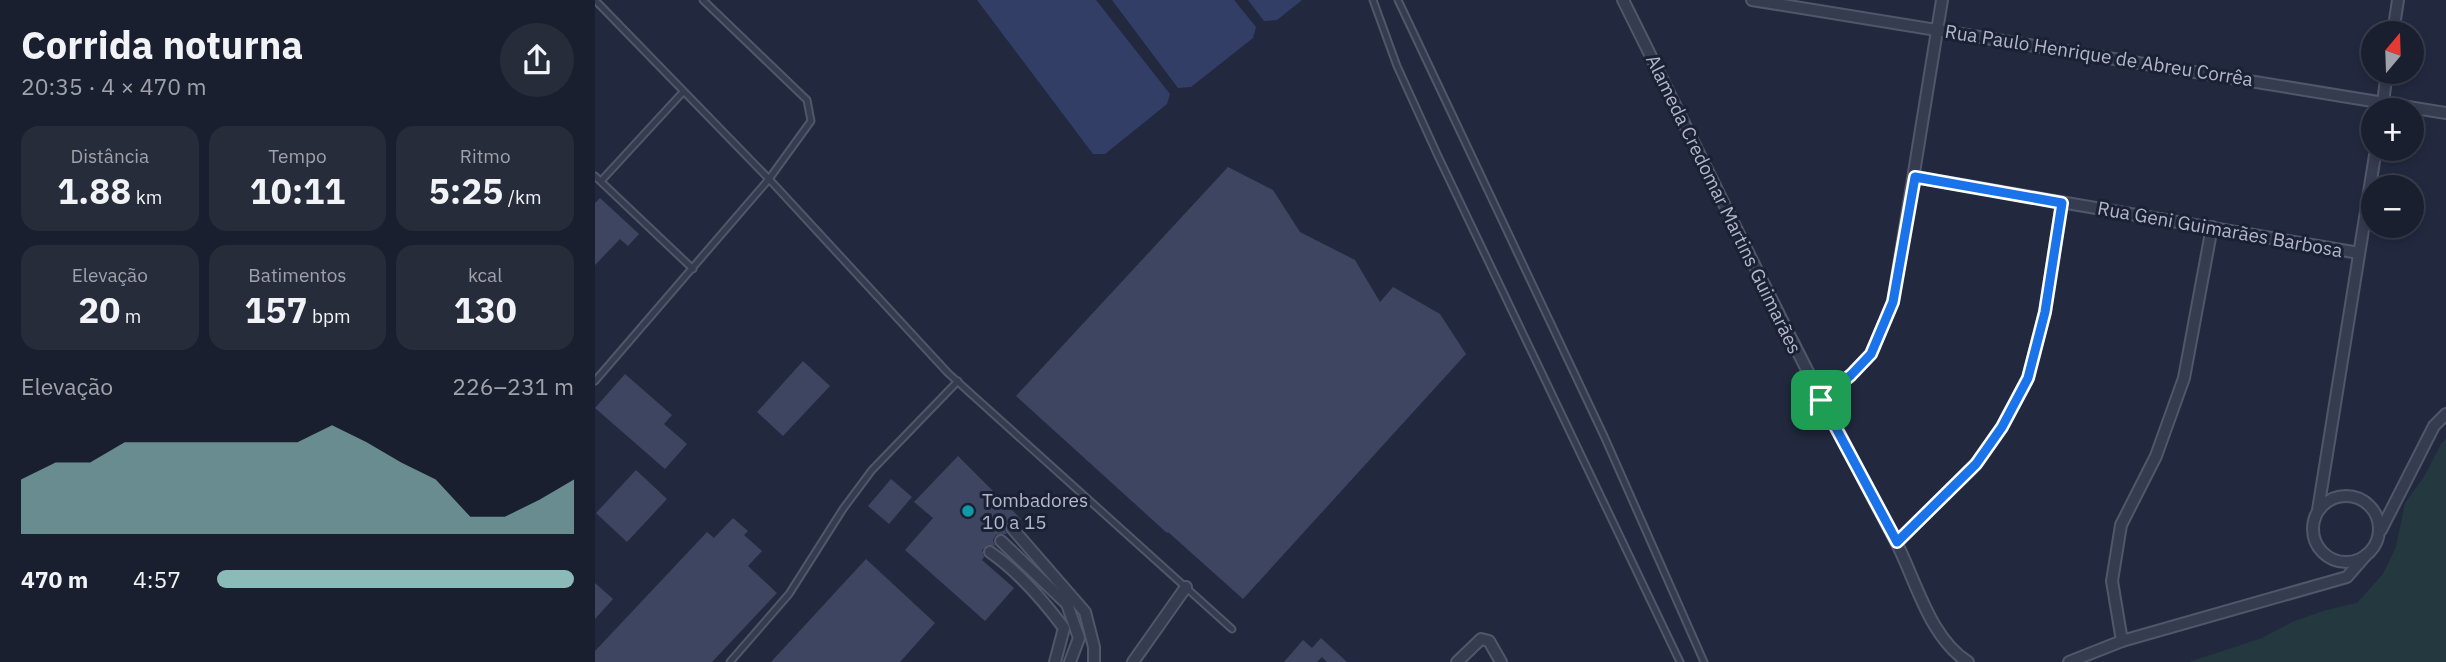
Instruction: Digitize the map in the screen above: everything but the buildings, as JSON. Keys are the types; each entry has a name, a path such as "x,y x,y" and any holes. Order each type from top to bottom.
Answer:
{"street":[{"name":"Alameda Credomar Martins Guimarães","path":"1623,0 1821,400 1897,542 1935,625 1948,647 1968,662"},
{"name":"Rua Paulo Henrique de Abreu Corrêa","path":"1752,0 1938,29 2361,102"},
{"path":"1821,400 1871,354 1893,302 1943,0"},
{"path":"2395,21 2398,0"},
{"name":"Rua Paulo Henrique de Abreu Corrêa","path":"2424,111 2446,113"},
{"path":"2366,555 2351,562 2330,558 2321,551 2312,531 2318,510 2374,161"},
{"name":"Rua Geni Guimarães Barbosa","path":"1915,177 2359,253"},
{"path":"1897,542 1976,464 2002,427 2028,378 2045,312 2062,203"},
{"path":"2122,642 2112,581 2120,525 2156,456 2184,378 2212,227"},
{"path":"2069,662 2122,642 2347,576 2377,542 2380,531 2434,426 2446,414"},
{"path":"2318,510 2325,502 2335,497 2357,497 2367,502 2374,510 2380,531"},
{"path":"1012,528 1086,612 1094,647 1094,662"},
{"path":"1001,541 1067,604 1079,638 1070,662"},
{"path":"990,552 1008,564 1064,628 1055,662"},
{"path":"1133,662 1186,587"},
{"path":"1457,662 1481,639 1489,640 1501,662"}],"lane":[{"path":"595,0 769,179 958,381 1232,629"},
{"path":"595,381 769,179 811,121 807,100 703,0"},
{"path":"1373,0 1397,66 1433,145 1680,662"},
{"path":"1398,0 1604,436 1704,662"},
{"path":"601,181 683,92"},
{"path":"595,176 694,269"},
{"path":"730,662 789,594 843,509 872,470 958,381"}],"shaded area":[{"path":"2446,439 2446,662 2189,662 2262,638 2292,622 2326,610 2357,603 2383,574 2396,547 2405,503"}],"water":[{"path":"977,0 1096,0 1170,94 1167,104 1105,154 1093,154"},
{"path":"1112,0 1234,0 1256,27 1253,38 1191,87 1178,88"},
{"path":"1248,0 1302,0 1277,20 1264,21"}],"place":[{"name":"Tombadores 10 a 15","path":"968,511"}],"route":[{"path":"1915,177 2062,203 2045,312 2028,378 2002,427 1976,464 1897,542 1821,400 1871,354 1893,302 1915,177"}]}
